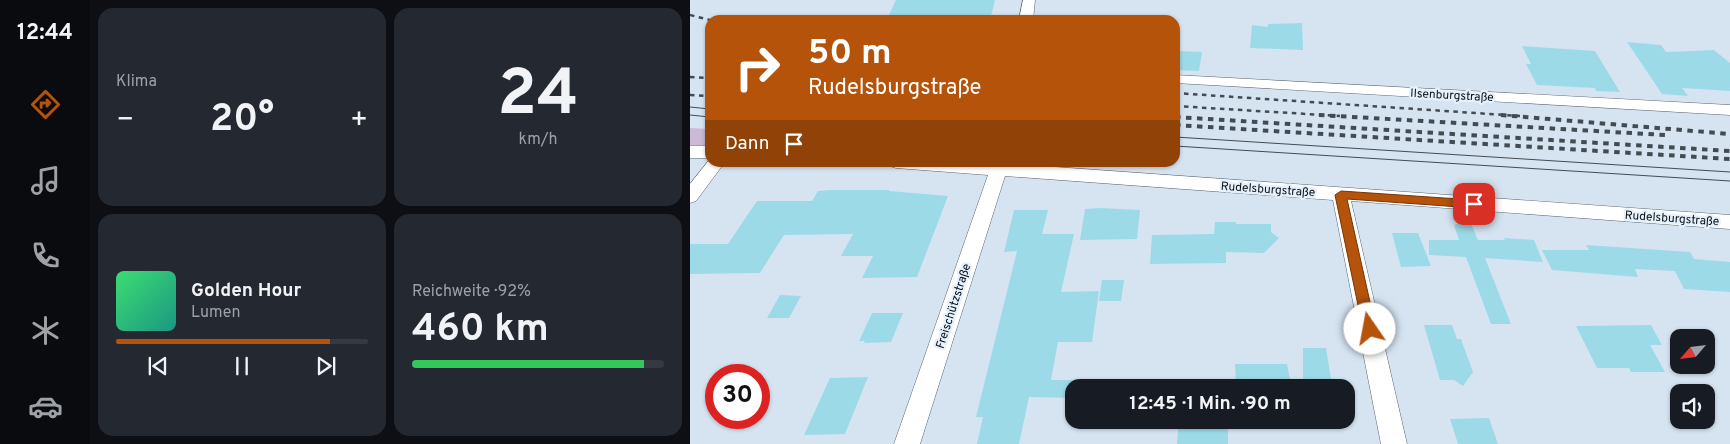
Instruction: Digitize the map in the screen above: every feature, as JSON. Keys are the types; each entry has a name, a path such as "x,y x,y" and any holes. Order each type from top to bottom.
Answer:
{"street":[{"path":"1027,15 1029,0"},
{"name":"Ilsenburgstraße","path":"1180,79 1730,110"},
{"path":"690,152 705,152"},
{"path":"690,196 713,167"},
{"name":"Rudelsburgstraße","path":"970,167 1730,222"},
{"name":"Freischützstraße","path":"907,444 999,169"},
{"path":"1341,195 1394,444"}],"shaded area":[{"path":"690,128 705,129 705,145 690,145"}],"building":[{"path":"896,0 995,0 991,15 889,15"},
{"path":"1302,23 1303,50 1250,48 1252,25 1268,27 1268,24"},
{"path":"1627,42 1661,45 1666,52 1714,50 1730,63 1730,91 1682,88 1688,96 1662,94"},
{"path":"1522,46 1595,51 1620,92 1596,91 1595,88 1537,85 1526,64 1531,64"},
{"path":"1180,51 1202,52 1199,71 1180,70"},
{"path":"889,190 948,196 917,277 862,278 873,256 841,256 853,234 784,235 760,273 690,274 690,244 728,244 757,201 812,201 818,191"},
{"path":"1085,209 1140,210 1137,239 1080,240"},
{"path":"1014,210 1048,210 1042,234 1074,234 1061,292 1099,291 1092,342 1058,342 1051,380 1065,380 1065,398 1029,397 1019,444 977,444 983,417 976,417 1017,251 1004,252"},
{"path":"1469,219 1478,240 1505,240 1504,238 1534,240 1543,262 1485,258 1511,324 1491,324 1466,257 1429,255 1429,240 1459,240 1454,225"},
{"path":"1215,222 1271,224 1271,232 1279,238 1264,253 1226,252 1226,263 1150,264 1152,235 1214,234"},
{"path":"1392,233 1418,233 1431,266 1401,267"},
{"path":"1586,245 1690,252 1694,259 1730,262 1730,292 1684,289 1675,271 1635,269 1638,277 1552,270 1542,250 1589,250"},
{"path":"1102,280 1124,280 1121,301 1099,301"},
{"path":"780,295 801,296 789,318 767,318"},
{"path":"872,313 903,313 891,342 864,343 865,341 859,341"},
{"path":"1424,325 1452,325 1457,339 1461,339 1473,372 1463,386 1454,380 1440,380"},
{"path":"1651,325 1662,345 1650,345 1665,372 1631,372 1629,368 1597,368 1576,326"},
{"path":"1303,348 1326,348 1331,379 1303,379"},
{"path":"1235,364 1287,364 1290,379 1236,379"},
{"path":"868,377 845,434 804,435 830,378"},
{"path":"1489,418 1498,444 1458,444 1450,419"},
{"path":"1178,429 1228,429 1228,444 1177,444"}],"tram line":[{"path":"690,107 705,108"},
{"path":"690,115 705,116"},
{"path":"1180,137 1730,172"},
{"path":"1180,146 1730,181"}],"railway":[{"path":"690,15 705,19"},
{"path":"690,77 705,78"},
{"path":"1180,93 1520,116"},
{"path":"690,95 705,96"},
{"path":"1180,106 1340,116"},
{"path":"1319,115 1665,135"},
{"path":"1501,115 1730,134"},
{"path":"1180,117 1730,151"},
{"path":"1180,125 1730,159"}],"route":[{"path":"1370,329 1341,195 1474,204"}]}
